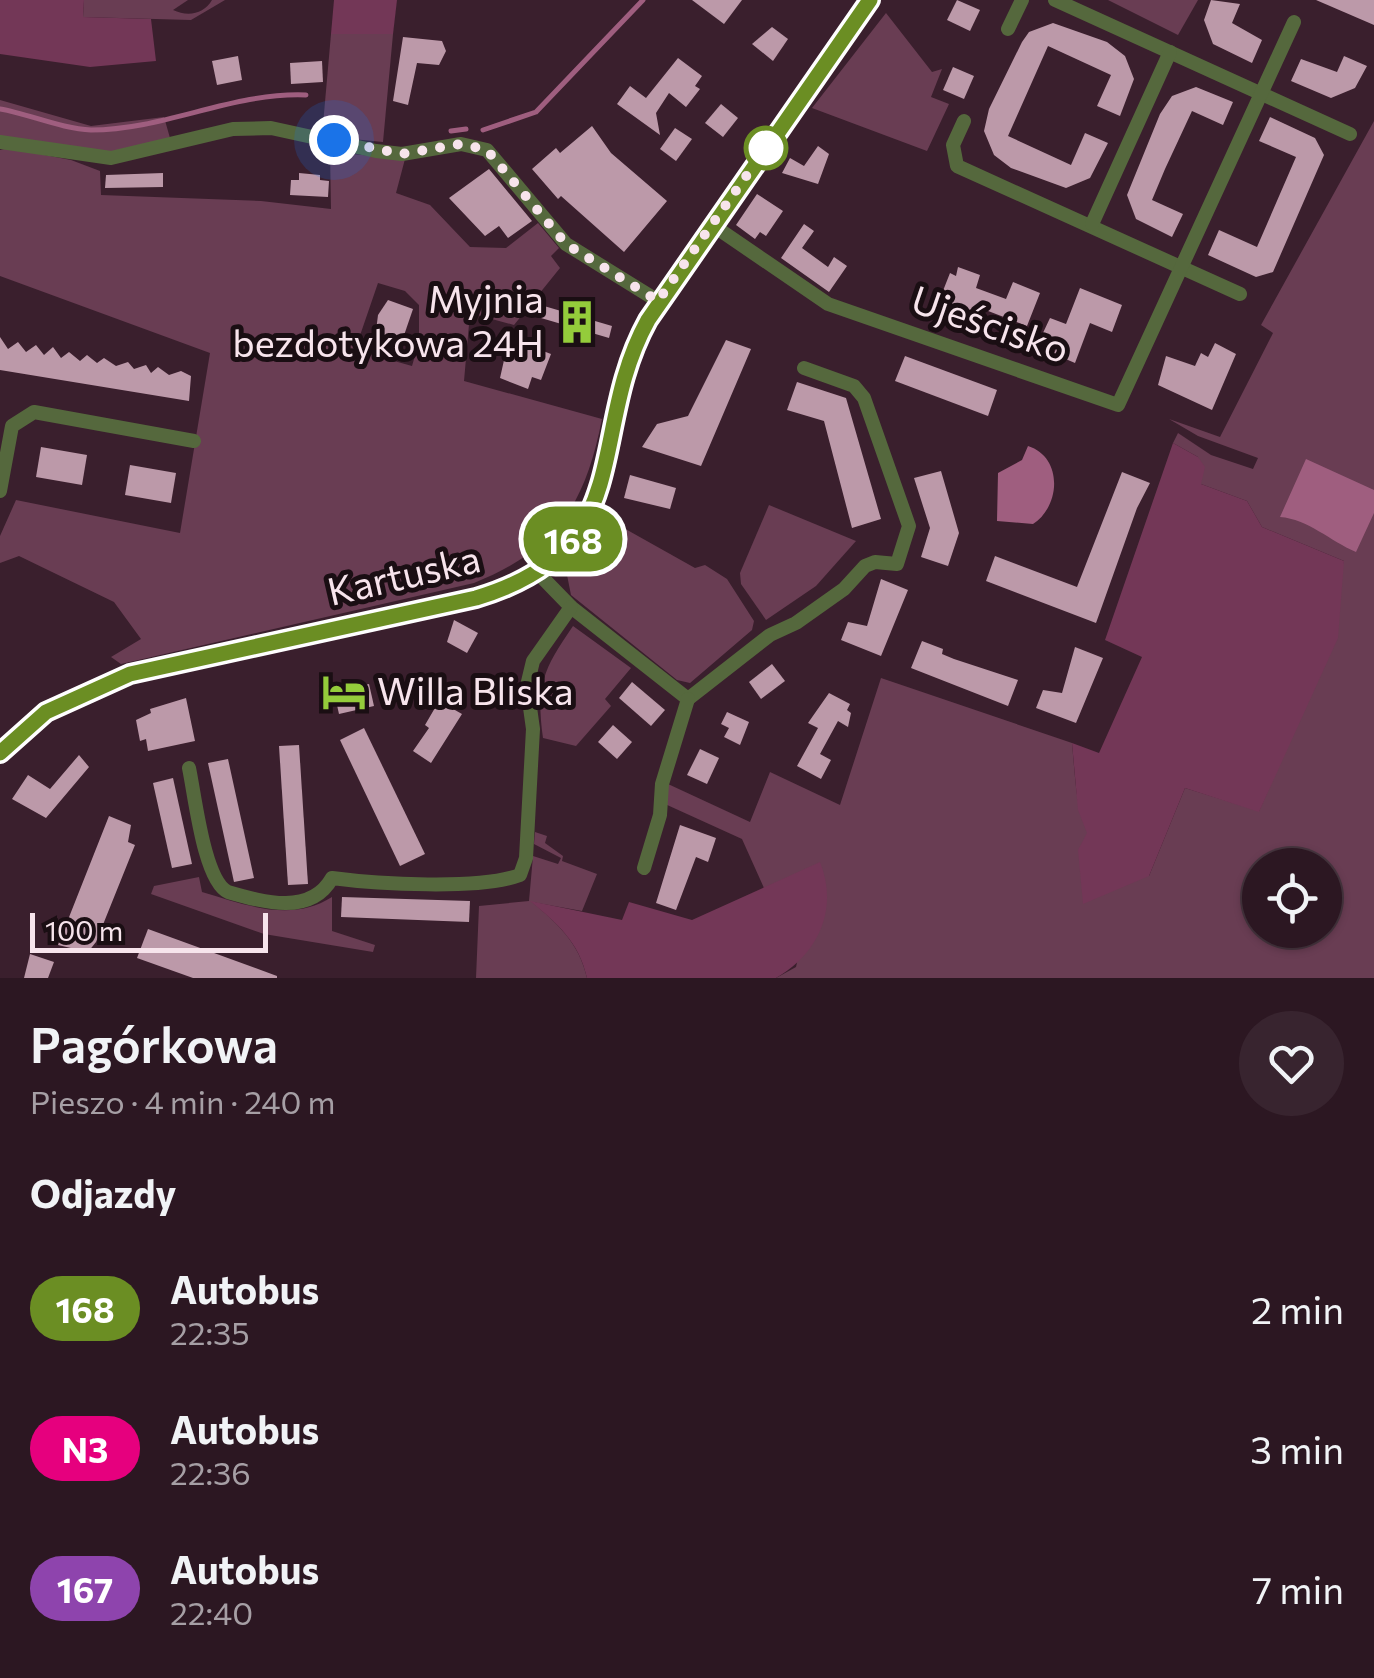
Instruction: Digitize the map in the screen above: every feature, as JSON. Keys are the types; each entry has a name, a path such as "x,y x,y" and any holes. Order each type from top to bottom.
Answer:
{"street":[{"name":"Kartuska","path":"0,753 46,712 118,678 476,598 536,572 568,545 593,508 609,462 630,358 658,301 870,0"},
{"path":"1008,29 1022,0"},
{"path":"1055,0 1350,134"},
{"name":"Ujeścisko","path":"712,224 828,304 1118,405 1294,22"},
{"path":"1092,224 1170,52"},
{"path":"964,122 952,145 957,166 1240,294"},
{"path":"0,142 111,158 233,129 271,128 402,154 461,144 487,150 566,244 658,301"},
{"path":"644,868 660,815 662,784 688,700 770,634 796,623 844,588 865,566 874,562 897,564 909,526 864,398 854,386 804,368"},
{"path":"0,491 12,426 34,412 194,441"},
{"path":"536,572 571,607 688,700"},
{"path":"189,768 210,869 220,888 228,892 303,903 319,896 332,878 444,882 507,880 520,875 526,858 533,729 527,686 533,662 571,607"}],"shaded area":[{"path":"0,0 84,0 83,17 151,19 156,61 90,67 0,54"},
{"path":"84,0 188,0 173,10 190,14 212,0 225,0 191,20 83,17"},
{"path":"334,0 397,0 393,34 331,34"},
{"path":"1108,0 1198,0 1178,35"},
{"path":"886,13 932,72 942,69 931,97 949,104 927,151 812,108"},
{"path":"331,34 393,34 383,142 322,136"},
{"path":"0,100 91,126 164,117 170,138 114,151 85,151 0,137"},
{"path":"1374,121 1374,978 776,978 796,967 820,863 764,888 742,839 665,804 668,784 750,822 770,772 840,805 881,678 1072,743 1077,795 1086,824 1107,846 1149,876 1185,788 1259,811 1288,745 1344,561 1262,527 1247,501 1201,484 1198,457 1173,443 1178,433 1211,455 1253,469 1258,458 1198,436 1169,419 1220,437 1273,333 1261,325"},
{"path":"8,148 71,160 100,171 101,195 261,201 331,209 330,152 405,159 396,193 430,205 470,247 506,248 538,223 559,248 551,256 560,268 514,325 470,313 464,381 602,419 576,500 546,539 526,556 474,583 121,664 111,657 141,639 114,602 19,556 0,563 0,536 16,500 180,533 210,353 0,276 0,150","holes":["378,283 405,291 419,305 419,342 412,366 355,350"]},
{"path":"1173,443 1198,457 1205,467 1201,484 1247,501 1262,527 1344,561 1338,638 1259,812 1185,788 1149,876 1083,904 1078,850 1087,833 1078,810 1072,743 1099,753 1142,657 1105,640"},
{"path":"1028,446 1047,460 1052,471 1049,506 1033,524 997,521 998,473 1022,460"},
{"path":"1306,459 1374,490 1374,513 1356,552 1309,526 1280,517"},
{"path":"769,505 856,541 816,586 766,620 741,584 740,573"},
{"path":"613,522 695,568 705,565 727,579 754,621 752,630 690,683 677,680 571,595 567,575"},
{"path":"573,626 631,668 605,699 611,706 576,746 543,738 541,704 548,667"},
{"path":"535,832 547,836 545,843 563,856 562,861 597,874 582,911 532,902 567,935 587,978 476,978 479,906 529,901 533,856 558,864 561,858 534,844"},
{"path":"820,862 827,897 821,929 803,956 776,978 587,978 579,954 566,935 530,901 622,920 629,902 692,920"},
{"path":"199,877 202,892 268,909 301,909 332,897 332,931 375,945 373,952 264,934 151,894 154,886"}],"building":[{"path":"692,0 742,0 724,24"},
{"path":"957,0 980,10 970,31 947,20"},
{"path":"1211,0 1240,4 1232,23 1262,40 1252,63 1213,44 1204,20"},
{"path":"1316,0 1374,0 1374,25"},
{"path":"1053,23 1107,42 1125,56 1134,79 1120,116 1097,106 1111,75 1048,46 1008,136 1071,165 1085,133 1108,143 1090,178 1066,188 1011,168 994,155 984,131 989,109 1022,42 1029,32"},
{"path":"772,27 788,39 773,61 752,44"},
{"path":"403,37 442,41 446,51 439,65 417,63 408,105 393,101"},
{"path":"238,56 242,80 217,85 212,61"},
{"path":"1344,56 1367,66 1355,88 1331,98 1291,81 1301,59 1337,72"},
{"path":"678,58 702,76 695,86 700,89 686,107 669,93 656,113 660,135 617,104 630,86 646,98"},
{"path":"322,61 323,82 291,84 290,63"},
{"path":"953,67 974,76 964,99 943,90"},
{"path":"1196,87 1233,102 1223,125 1192,111 1165,169 1152,200 1183,214 1172,237 1136,219 1127,195 1160,114 1172,96"},
{"path":"721,104 738,118 723,137 705,123"},
{"path":"1270,117 1315,138 1324,155 1273,272 1256,277 1208,255 1219,230 1257,247 1296,157 1259,141"},
{"path":"592,126 611,153 667,201 624,252 561,196 558,199 532,169 556,148 560,153"},
{"path":"675,128 692,139 676,161 660,149"},
{"path":"818,146 829,154 818,184 782,173 790,158 804,166"},
{"path":"489,169 532,221 508,238 499,226 485,236 449,198"},
{"path":"163,173 163,187 105,188 106,175"},
{"path":"299,173 320,175 320,180 329,181 328,197 290,195 291,180 299,180"},
{"path":"757,194 783,211 766,236 760,232 755,239 736,225"},
{"path":"804,224 814,231 802,248 828,267 834,257 847,266 829,292 781,258"},
{"path":"958,267 980,275 976,288 1006,299 1013,282 1040,293 1027,326 983,309 979,321 939,301 950,273 956,276"},
{"path":"1080,288 1122,305 1112,332 1090,323 1075,363 1054,354 1059,341 1042,335 1050,318 1066,324"},
{"path":"388,300 413,309 400,347 375,339 378,315"},
{"name":"Myjnia bezdotykowa 24H","path":"544,306 612,326 609,338 541,318"},
{"path":"0,337 8,349 18,342 26,352 36,345 44,355 53,347 61,358 69,352 80,361 87,355 97,363 104,358 116,366 128,362 134,369 146,365 151,373 158,367 169,375 181,371 191,376 189,401 0,370"},
{"path":"509,338 551,354 541,380 532,377 528,389 500,378"},
{"path":"726,340 751,349 701,466 642,447 657,424 688,416"},
{"path":"1215,343 1236,354 1212,410 1158,385 1166,356 1195,366 1201,353 1208,357"},
{"path":"905,356 997,390 988,416 895,381"},
{"path":"797,382 846,398 881,519 852,528 824,421 787,410"},
{"path":"41,447 87,455 82,485 36,477"},
{"path":"130,465 176,473 171,503 125,495"},
{"path":"941,471 959,533 948,566 921,557 930,528 914,478"},
{"path":"1122,472 1150,483 1137,508 1096,623 986,581 995,556 1077,587"},
{"path":"630,475 676,488 670,509 624,498"},
{"path":"881,579 908,590 881,656 841,640 848,622 867,626"},
{"path":"454,620 478,633 467,653 447,642"},
{"path":"922,641 943,649 942,654 954,659 1018,680 1008,706 911,668"},
{"path":"1075,647 1103,658 1076,723 1036,708 1043,690 1062,693"},
{"path":"772,664 785,681 761,699 749,682"},
{"path":"632,682 665,710 651,726 619,698"},
{"path":"369,684 374,706 339,714 334,692"},
{"path":"829,693 850,704 847,710 851,713 848,727 838,721 820,754 831,760 821,779 797,766 818,728 808,723"},
{"path":"186,698 195,741 148,751 146,739 140,741 136,720 151,713 150,709"},
{"path":"439,701 462,714 431,763 413,751 429,728 425,725"},
{"path":"727,712 749,722 740,745 724,737 729,728 721,724"},
{"path":"613,725 632,742 617,759 598,742"},
{"path":"364,728 425,854 400,866 340,740"},
{"path":"299,745 308,884 288,885 279,746"},
{"path":"700,749 719,758 707,784 687,775"},
{"path":"79,755 89,767 46,818 12,799 28,775 50,789"},
{"path":"228,759 254,878 234,882 208,763"},
{"path":"173,778 192,864 172,868 153,783"},
{"path":"109,816 131,825 128,842 135,845 96,942 88,952 58,945"},
{"path":"680,825 716,838 708,862 696,857 676,910 656,903"},
{"path":"342,897 470,901 469,922 341,917"},
{"path":"148,929 277,978 193,978 137,958"},
{"path":"30,954 54,962 48,978 24,978"}],"waterway":[{"path":"483,130 536,112 643,0"},
{"path":"0,109 91,130 145,124 252,99 306,95"},
{"path":"451,131 466,129"}],"bus line":[{"name":"168","path":"0,753 21,730 46,712 118,678 476,598 506,588 553,560 582,528 603,486 625,373 637,339 658,301 870,0"}],"place":[{"name":"Myjnia bezdotykowa 24H","path":"577,322"},
{"name":"Willa Bliska","path":"344,692"}],"route":[{"path":"334,140 356,148 402,154 461,144 487,150 566,244 658,301 766,148"}]}
